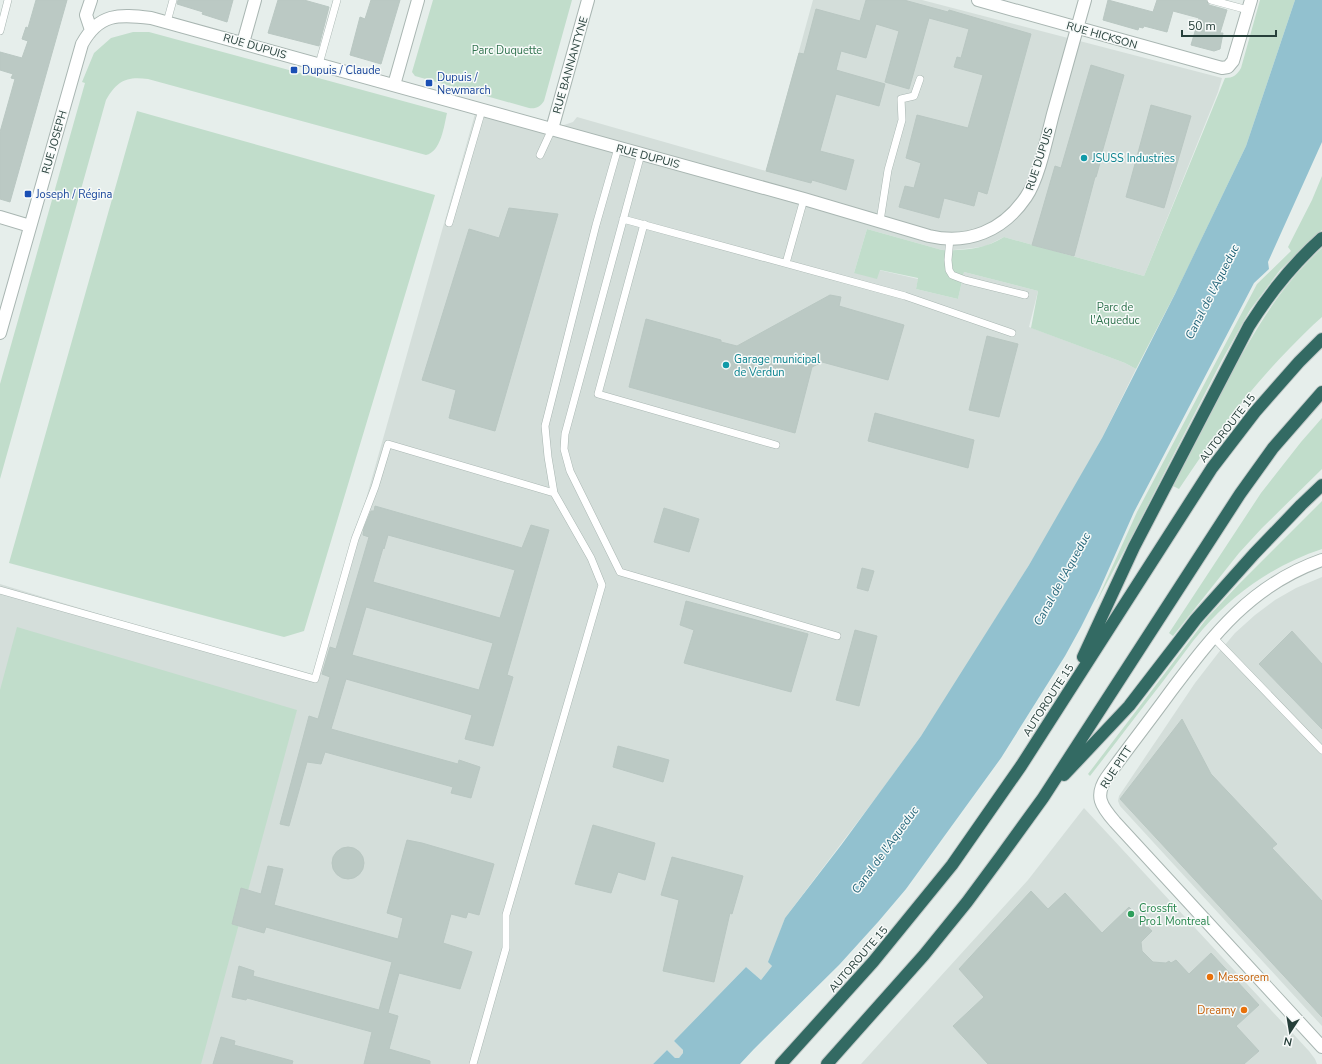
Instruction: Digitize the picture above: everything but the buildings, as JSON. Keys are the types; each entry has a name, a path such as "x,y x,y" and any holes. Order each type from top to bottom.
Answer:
{"highway":[{"path":"1063,700 1134,547 1239,344 1261,307 1274,289 1292,268 1322,238"},
{"name":"AUTOROUTE 15","path":"781,1064 874,962 952,865 998,801 1212,468 1255,412 1299,362 1322,339"},
{"path":"827,1064 909,973 988,874 1043,798 1240,494 1273,448 1322,392"},
{"path":"1043,798 1128,706 1196,619 1254,554 1322,485"}],"street":[{"path":"90,0 86,15 91,30"},
{"path":"243,43 255,0"},
{"path":"394,85 418,0"},
{"name":"RUE BANNANTYNE","path":"552,130 588,0"},
{"name":"RUE HICKSON","path":"978,0 1218,68 1225,68 1233,61 1250,5"},
{"name":"RUE DUPUIS","path":"91,30 105,19 121,16 151,18 804,199 929,236 950,238 973,236 992,229 1001,224 1014,212 1026,197 1039,165 1085,0"},
{"name":"RUE JOSEPH","path":"0,333 82,44 91,30"},
{"path":"0,217 30,226"},
{"name":"RUE PITT","path":"1322,560 1290,574 1262,591 1240,609 1213,637 1107,777 1101,788 1100,799 1103,806 1115,822 1322,1047"}],"lane":[{"path":"0,31 8,0"},
{"path":"167,22 173,0"},
{"path":"319,64 337,0"},
{"path":"1211,0 1250,5"},
{"path":"880,221 888,170 902,120 901,99 914,96 920,80"},
{"path":"449,223 482,110"},
{"path":"540,155 552,130"},
{"path":"473,1064 506,948 506,915 602,585 591,558 554,493 548,457 546,426 596,225 618,148"},
{"path":"641,154 565,434 564,449 570,471 620,572 836,636"},
{"path":"786,263 804,199"},
{"path":"623,219 904,296 1012,333"},
{"path":"644,224 598,394 776,444"},
{"path":"950,238 948,260 949,270 952,275 964,280 1025,295"},
{"path":"0,590 315,679 355,539 375,487 388,444 554,493"},
{"path":"1213,637 1322,750"}],"shaded area":[{"path":"813,0 922,0 1222,78 1218,92 1144,276 1004,237 986,246 942,250 867,229 854,273 879,270 918,279 916,289 958,299 964,272 1038,291 1029,327 1125,363 1136,369 1102,438 1059,515 955,684 921,736 785,918 769,962 772,966 761,980 746,967 674,1041 683,1050 683,1053 679,1058 675,1058 667,1050 653,1064 0,1064 0,584 315,679 475,114 552,129 573,122 577,117 766,171"},
{"path":"1322,577 1322,1026 1120,806 1118,801 1119,796 1195,683 1235,633 1275,600 1296,588"},
{"path":"1084,808 1309,1051 1317,1064 861,1064 1028,880"}],"green space":[{"name":"Parc Duquette","path":"433,0 572,0 544,101 541,105 536,108 529,108 415,76 412,72"},
{"name":"Parc de l'Aqueduc","path":"1260,0 1295,0 1246,146 1179,286 1136,369 1125,363 1031,328 1038,291 964,272 958,299 916,289 918,278 880,270 877,279 854,273 867,229 942,250 982,247 1004,237 1144,276 1225,78 1234,76 1241,68"},
{"path":"133,32 149,32 447,113 441,138 435,149 426,155 148,79 128,79 118,84 106,100 0,479 0,384 85,83 82,82 94,53 111,38"},
{"path":"137,111 435,195 304,631 284,637 9,563"},
{"path":"1322,176 1322,230 1280,270 1250,310 1222,360 1096,603 1137,512 1257,284 1291,251 1288,247 1312,200"},
{"path":"1322,248 1322,317 1274,365 1244,399 1204,452 1179,489 1173,486 1226,384 1257,329 1280,295"},
{"path":"1322,418 1322,469 1262,528 1239,553 1173,636 1169,633 1261,493"},
{"path":"1322,501 1322,549 1305,555 1272,571 1228,603 1193,641 1090,776 1088,774 1207,618"},
{"path":"17,627 297,710 201,1064 0,1064 0,690"}],"water":[{"name":"Canal de l'Aqueduc","path":"1295,0 1322,0 1322,142 1268,262 1269,269 1254,283 1134,512 1099,591 1065,656 1001,758 906,889 839,965 740,1064 653,1064 667,1050 675,1058 679,1058 683,1053 683,1050 674,1041 746,967 761,980 772,966 768,962 785,918 842,844 921,736 1029,565 1102,438 1175,294 1246,146"}],"place":[{"name":"Dupuis / Claude","path":"294,70"},
{"name":"Dupuis / Newmarch","path":"429,83"},
{"name":"JSUSS Industries","path":"1084,158"},
{"name":"Joseph / Régina","path":"28,194"},
{"name":"Garage municipal de Verdun","path":"726,365"},
{"name":"Crossfit Pro1 Montreal","path":"1131,914"},
{"name":"Messorem","path":"1210,977"},
{"name":"Dreamy","path":"1244,1010"}]}
